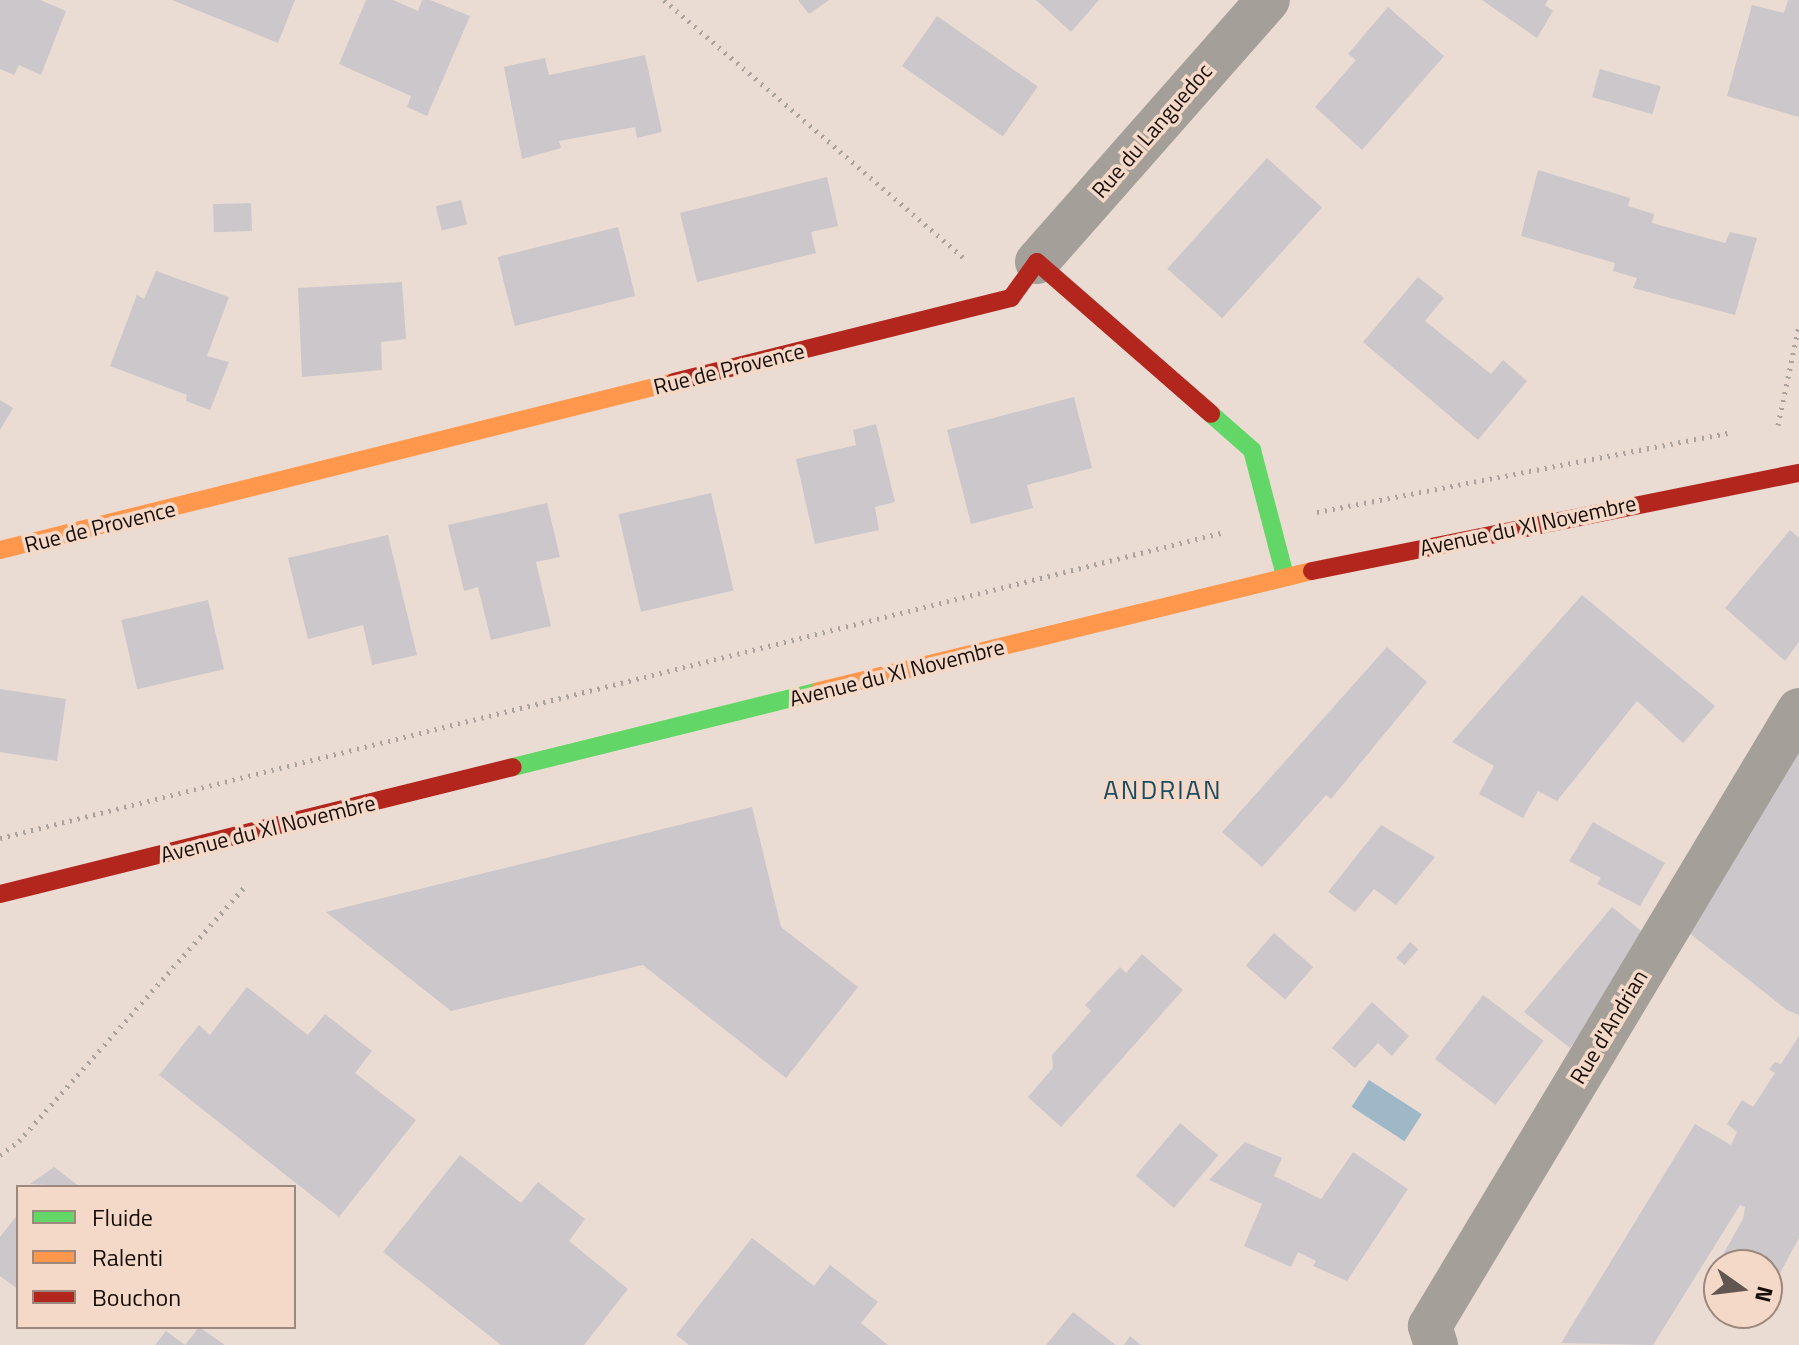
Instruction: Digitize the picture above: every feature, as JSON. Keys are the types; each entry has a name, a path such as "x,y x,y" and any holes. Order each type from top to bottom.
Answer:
{"main road":[{"path":"1011,298 1037,262 1252,450 1285,576"},
{"name":"Rue de Provence","path":"0,550 1011,298"},
{"name":"Avenue du XI Novembre","path":"0,894 1285,576 1773,475 1799,473"}],"street":[{"name":"Rue du Languedoc","path":"1037,262 1268,0"},
{"name":"Rue d'Andrian","path":"1436,1345 1430,1326 1799,710"}],"path":[{"path":"664,0 1011,298"},
{"path":"1773,475 1799,325"},
{"path":"0,1155 19,1141 250,881"}],"water":[{"path":"1369,1080 1422,1114 1404,1141 1352,1107"}],"building":[{"path":"0,0 40,0 66,11 41,75 19,65 14,75 0,69"},
{"path":"172,0 295,0 278,43"},
{"path":"366,0 393,0 418,11 422,0 430,0 470,16 427,116 407,107 411,96 339,64"},
{"path":"798,0 829,0 809,14"},
{"path":"1036,0 1099,0 1071,32"},
{"path":"1482,0 1548,0 1545,5 1553,11 1537,38"},
{"path":"1788,0 1799,0 1799,117 1727,96 1752,5 1784,13"},
{"path":"1388,7 1444,56 1362,150 1315,107 1356,60 1348,54"},
{"path":"937,16 1038,87 1003,137 902,66"},
{"path":"645,55 662,132 637,138 635,127 559,141 561,148 522,159 504,67 545,58 549,75"},
{"path":"1600,69 1661,86 1653,114 1592,97"},
{"path":"1267,158 1322,208 1222,318 1167,269"},
{"path":"1538,170 1630,198 1628,206 1654,214 1652,223 1725,243 1730,232 1757,238 1735,315 1633,288 1637,278 1613,271 1615,263 1521,236"},
{"path":"827,177 838,226 811,232 816,253 697,282 680,213"},
{"path":"461,200 467,224 442,231 436,206"},
{"path":"251,203 252,231 214,232 213,204"},
{"path":"618,227 635,296 515,326 498,257"},
{"path":"156,271 229,297 207,356 229,362 210,410 186,401 187,395 110,366 137,295 144,299"},
{"path":"1418,277 1444,298 1425,321 1491,374 1503,360 1527,381 1478,440 1363,342"},
{"path":"402,282 406,339 381,342 382,370 302,377 298,288"},
{"path":"1074,397 1092,468 1027,485 1033,508 971,524 947,430"},
{"path":"0,400 13,408 0,430"},
{"path":"876,424 895,502 875,507 879,530 815,544 796,459 856,445 853,430"},
{"path":"711,493 733,590 641,612 618,514"},
{"path":"547,503 560,557 536,562 551,626 491,640 478,587 464,591 448,525"},
{"path":"1790,530 1799,538 1799,642 1785,661 1725,608"},
{"path":"388,535 417,655 372,665 363,625 308,639 288,558"},
{"path":"1582,595 1715,706 1683,743 1637,701 1557,801 1538,791 1523,818 1479,794 1494,766 1452,742"},
{"path":"208,600 224,669 137,689 121,620"},
{"path":"1387,647 1427,682 1331,799 1326,795 1262,867 1222,832"},
{"path":"0,689 66,699 57,761 0,752"},
{"path":"1799,751 1799,1015 1787,1010 1684,929"},
{"path":"752,807 781,927 858,987 786,1078 643,965 451,1011 326,912"},
{"path":"1593,822 1665,863 1640,906 1597,884 1601,878 1569,861"},
{"path":"1381,825 1435,857 1396,905 1374,889 1355,912 1328,892"},
{"path":"1612,907 1650,938 1570,1048 1524,1012"},
{"path":"1274,933 1313,967 1285,1000 1246,965"},
{"path":"1410,942 1418,949 1405,965 1396,958"},
{"path":"1142,954 1183,990 1061,1127 1028,1097 1053,1068 1052,1055 1091,1011 1085,1005 1120,967 1126,973"},
{"path":"247,987 308,1035 325,1014 372,1051 355,1073 416,1120 339,1217 159,1075 199,1025 210,1035"},
{"path":"1483,995 1544,1041 1496,1105 1435,1059"},
{"path":"1372,1002 1409,1036 1392,1056 1378,1043 1355,1068 1332,1048"},
{"path":"1799,1036 1799,1238 1783,1268 1783,1249 1726,1249 1743,1219 1745,1207 1740,1205 1713,1249 1703,1249 1703,1265 1653,1345 1561,1343 1695,1124 1731,1145 1737,1132 1727,1124 1742,1100 1753,1107 1775,1073 1769,1069 1775,1062 1781,1064"},
{"path":"1180,1123 1218,1155 1174,1208 1136,1176"},
{"path":"1245,1142 1282,1158 1274,1176 1321,1199 1353,1152 1408,1189 1347,1281 1313,1266 1316,1261 1298,1252 1291,1267 1244,1246 1262,1204 1209,1180"},
{"path":"460,1155 521,1203 538,1182 585,1219 569,1241 628,1289 584,1345 501,1345 383,1252"},
{"path":"54,1167 77,1185 47,1185 30,1184"},
{"path":"16,1217 16,1288 0,1276 0,1237"},
{"path":"752,1238 814,1286 830,1265 878,1302 861,1323 888,1345 689,1345 676,1335"},
{"path":"1073,1312 1116,1345 1046,1345"},
{"path":"197,1329 202,1329 225,1345 185,1345"},
{"path":"166,1331 185,1345 155,1345"},
{"path":"1130,1336 1141,1345 1124,1345"}],"traffic: fast":[{"path":"1211,414 1252,450 1285,576"},
{"path":"513,767 819,691"}],"traffic: slow":[{"path":"0,550 674,382"},
{"path":"819,691 1312,571"}],"traffic: jam":[{"path":"674,382 1011,298 1037,262 1211,414"},
{"path":"1312,571 1799,473"},
{"path":"0,894 513,767"}],"district":[{"name":"ANDRIAN","path":"1163,790"}]}
